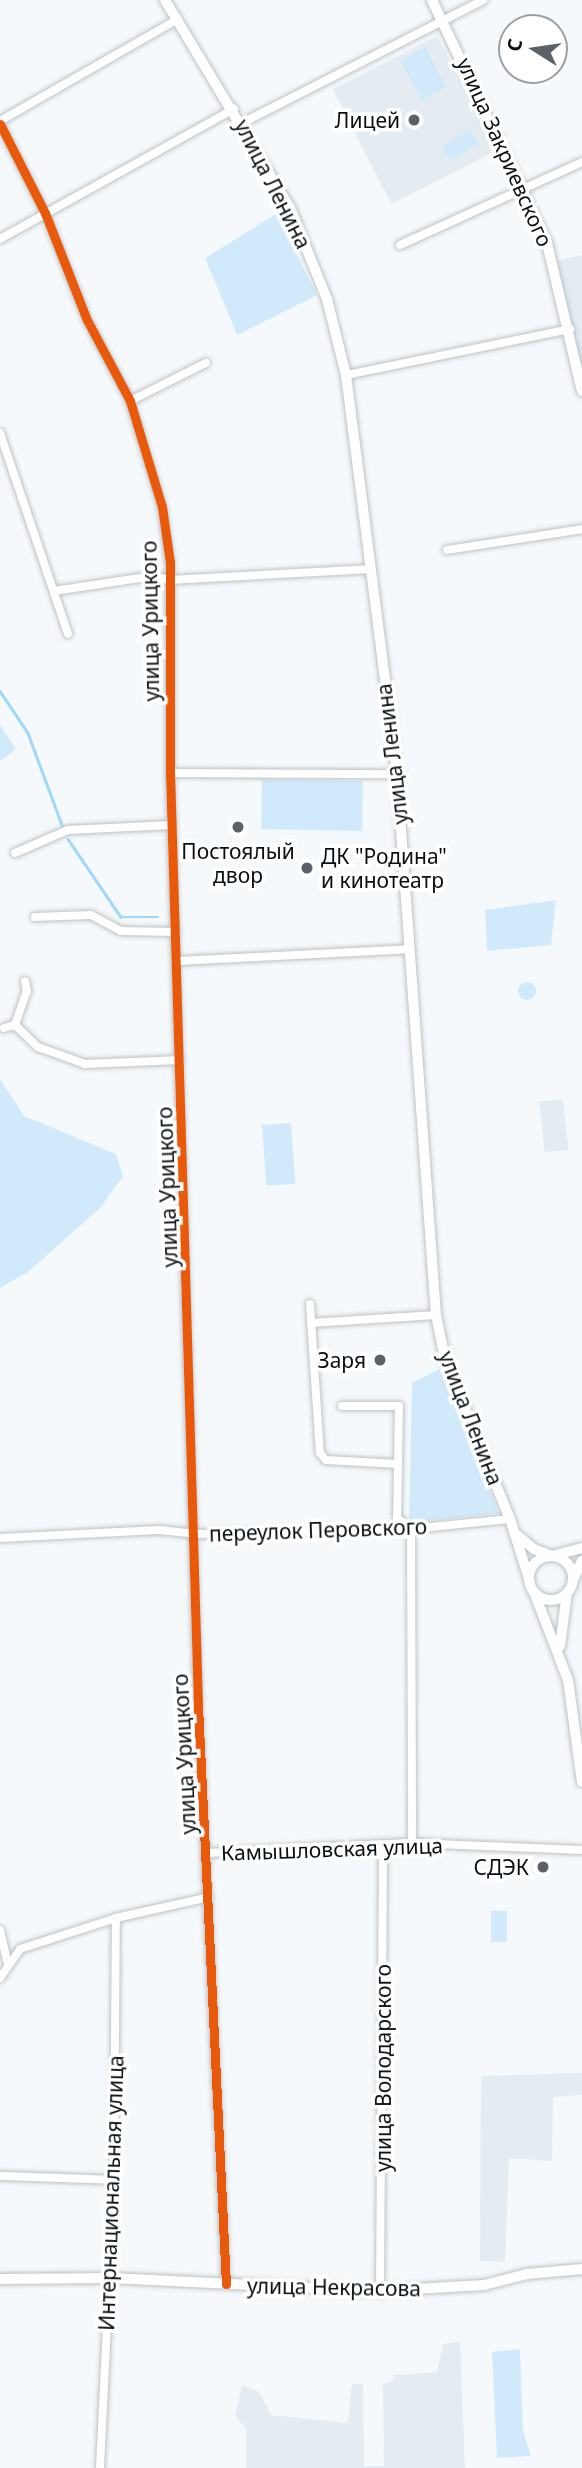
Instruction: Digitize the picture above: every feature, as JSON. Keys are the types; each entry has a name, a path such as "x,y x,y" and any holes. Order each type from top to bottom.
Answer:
{"main road":[{"name":"улица Ленина","path":"165,0 234,109 291,211 327,299 346,374 397,774 436,1315 445,1359 510,1519 534,1592 561,1653 582,1782"},
{"name":"улица Закриевского","path":"432,0 524,187 547,243 570,329 582,391"},
{"path":"510,1519 525,1543 569,1566 573,1580"},
{"path":"529,1579 533,1565 552,1556 582,1548"},
{"path":"561,1653 560,1629 567,1593 582,1561"},
{"path":"534,1592 547,1599 567,1593"},
{"name":"улица Некрасова","path":"0,2279 111,2278 380,2291 484,2286 527,2274 582,2269"}],"street":[{"path":"242,123 483,0"},
{"path":"0,123 178,19"},
{"path":"0,239 234,109"},
{"name":"улица Урицкого","path":"0,123 45,214 87,320 130,401 162,507 169,580 170,773 196,1534 198,1706 226,2284"},
{"path":"400,245 582,162"},
{"path":"346,374 570,329"},
{"path":"130,401 206,363"},
{"path":"0,433 68,634"},
{"path":"447,550 582,529"},
{"path":"54,591 153,576 169,580 372,569"},
{"path":"170,773 397,774"},
{"path":"15,853 68,830 172,825"},
{"path":"35,917 91,915 121,931 176,932"},
{"path":"177,961 410,948"},
{"path":"15,1025 27,991 25,981"},
{"path":"15,1025 46,1051 85,1064 180,1060"},
{"path":"4,1028 15,1025"},
{"path":"310,1304 320,1453 326,1460 398,1464"},
{"path":"311,1323 436,1315"},
{"path":"342,1406 399,1406 397,1518 411,1530 412,1843"},
{"name":"переулок Перовского","path":"0,1538 159,1530 196,1534 411,1530 510,1519"},
{"name":"Камышловская улица","path":"207,1853 412,1843 582,1850"},
{"name":"улица Володарского","path":"380,2291 383,1845"},
{"path":"0,1979 8,1961 20,1949 116,1918 209,1897"},
{"name":"Интернациональная улица","path":"100,2468 114,2180 116,1918"},
{"path":"0,1930 8,1961"},
{"path":"0,2176 114,2180"}],"shaded area":[{"name":"Лицей","path":"437,36 496,151 391,204 333,89"},
{"path":"425,47 446,87 421,100 400,60"},
{"path":"470,129 479,144 450,161 442,146"},
{"path":"276,214 317,295 237,335 205,258"},
{"path":"582,255 582,367 577,367 553,262"},
{"path":"0,725 16,749 0,761"},
{"path":"262,779 363,781 362,831 261,829"},
{"path":"556,900 551,945 487,951 485,910"},
{"path":"523,982 531,982 536,991 534,998 523,1000 518,995 518,987"},
{"path":"0,1079 24,1116 116,1154 123,1176 101,1207 28,1272 0,1288"},
{"path":"563,1099 568,1150 544,1152 539,1102"},
{"path":"291,1123 295,1184 266,1186 262,1125"},
{"path":"439,1369 499,1513 409,1523 412,1383"},
{"path":"491,1911 507,1911 507,1942 491,1942"},
{"path":"582,2073 582,2095 553,2097 552,2161 509,2158 505,2262 480,2261 481,2076"},
{"path":"460,2342 465,2468 246,2468 246,2429 235,2415 242,2385 259,2392 271,2415 348,2423 352,2384 363,2384 364,2466 384,2466 383,2384 393,2381 394,2375 437,2372 443,2344"},
{"path":"520,2349 523,2431 531,2456 497,2458 492,2352"}],"waterway":[{"path":"0,691 28,733 62,825"},
{"path":"68,839 121,917 158,917"}],"cycle path":[{"path":"0,124 45,213 87,320 130,401 162,507 170,563 170,773 198,1706 226,2284"}],"place":[{"name":"Лицей","path":"414,120"},
{"name":"Постоялый двор","path":"238,827"},
{"name":"ДК \"Родина\" и кинотеатр","path":"307,868"},
{"name":"Заря","path":"380,1360"},
{"name":"СДЭК","path":"543,1867"}]}
